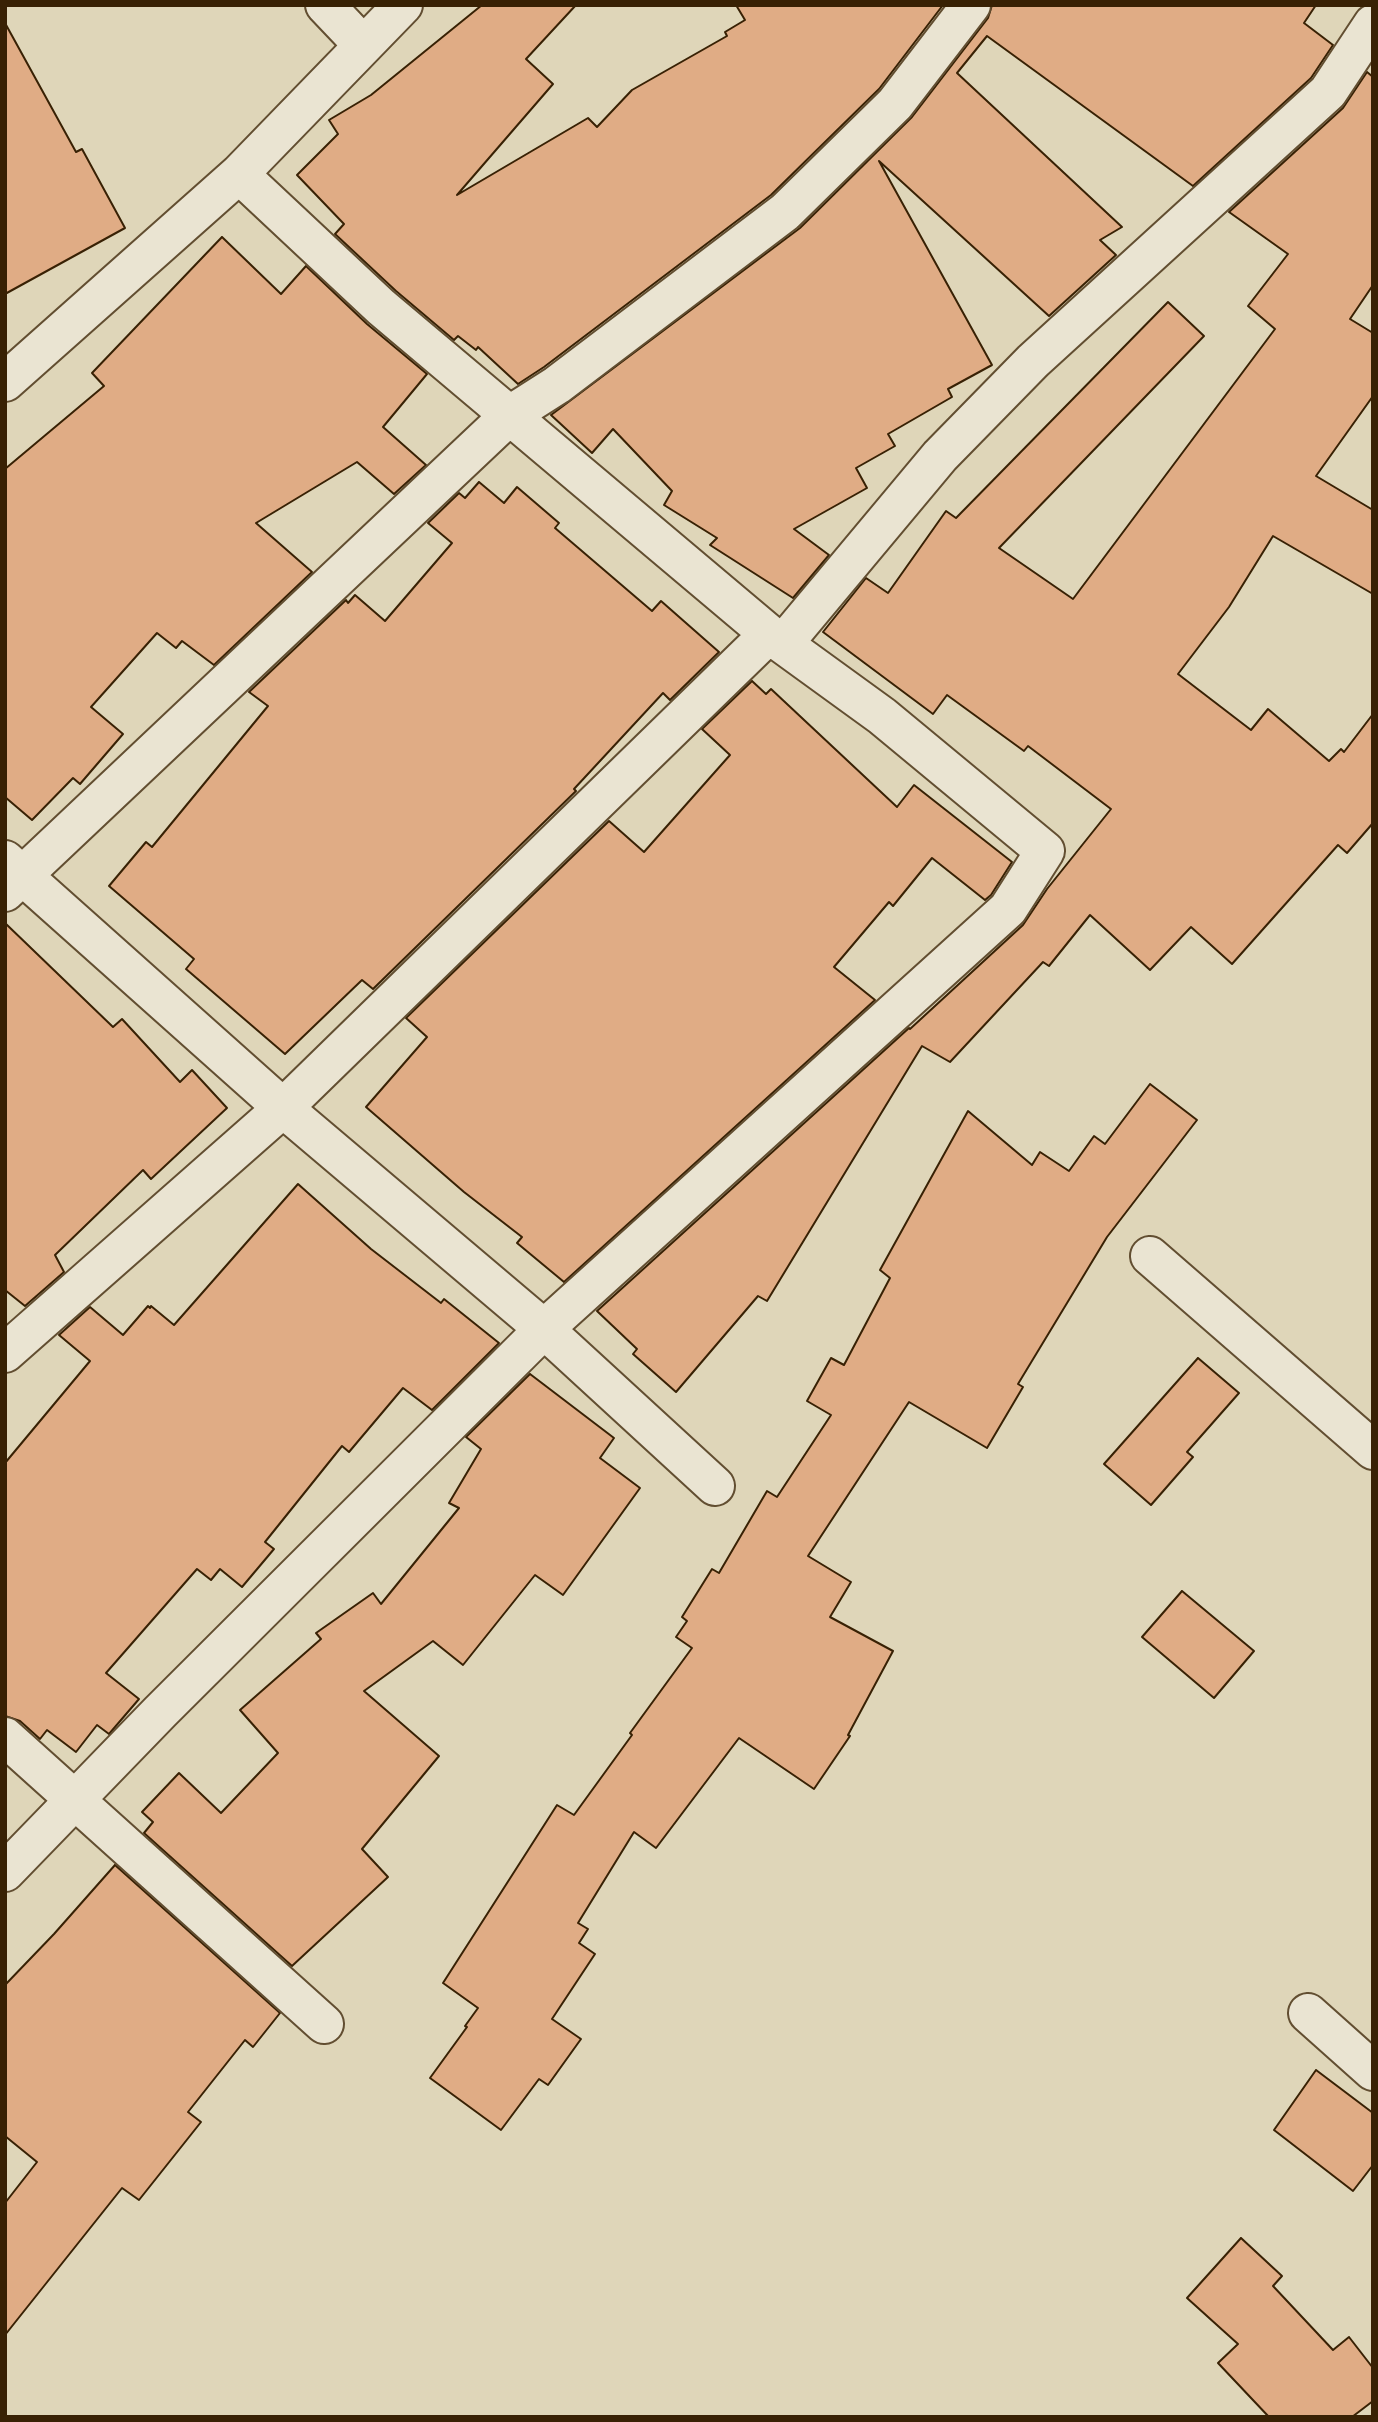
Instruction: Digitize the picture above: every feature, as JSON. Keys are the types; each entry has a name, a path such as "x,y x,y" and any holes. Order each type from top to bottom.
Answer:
{"street":[{"path":"325,5 363,45"},
{"path":"5,382 239,174 403,5"},
{"path":"715,1486 544,1329 11,876 510,415 557,385 785,212 895,104 971,5"},
{"path":"5,1353 283,1108 776,639 940,456 1033,361 1328,92 1373,24"},
{"path":"5,1872 544,1329 1008,909 1045,850 882,716 776,639 382,307 239,174"},
{"path":"1150,1256 1373,1450"},
{"path":"5,1737 324,2024"},
{"path":"1308,2012 1373,2071"}],"building":[{"path":"482,5 576,5 526,59 553,84 457,195 588,118 597,127 632,90 727,36 725,32 745,20 736,5 943,5 879,89 771,195 518,384 478,347 476,350 458,336 454,340 335,234 344,224 297,175 338,134 329,120 371,95"},
{"path":"992,5 1316,5 1304,23 1333,45 1311,78 1193,186 987,36 957,73 1122,227 1100,240 1116,255 1049,316 879,161 992,365 948,389 952,397 888,434 895,446 856,468 867,488 794,529 829,555 793,598 710,545 717,538 664,505 672,491 613,429 592,453 551,415 800,228 912,117 988,18"},
{"path":"5,23 76,152 82,149 125,228 5,294"},
{"path":"1367,72 1373,77 1373,285 1350,319 1373,333 1373,396 1316,476 1373,510 1373,594 1273,536 1229,607 1178,674 1251,730 1268,709 1329,761 1341,749 1344,752 1373,714 1373,823 1347,853 1338,845 1232,964 1191,927 1150,970 1090,915 1049,966 1043,962 950,1062 922,1046 767,1301 758,1296 676,1392 633,1354 637,1349 597,1311 1023,925 1047,889 1111,809 1028,746 1024,751 947,695 933,714 823,632 866,578 888,593 946,511 956,518 1168,302 1204,336 999,548 1073,599 1275,329 1248,306 1288,254 1229,212 1343,108"},
{"path":"222,237 281,294 306,266 367,324 427,374 383,427 426,465 394,494 357,462 256,523 312,572 214,665 182,641 176,648 157,633 91,707 123,734 80,784 73,778 32,820 5,797 5,469 104,386 92,373"},
{"path":"479,482 504,503 517,487 559,523 555,528 652,611 661,601 719,652 670,700 663,693 574,789 576,791 373,989 362,980 285,1054 186,969 194,959 109,886 146,842 152,847 268,706 249,692 346,600 348,603 355,595 385,621 452,543 428,523 459,493 465,498"},
{"path":"752,681 766,694 771,689 897,807 914,785 1012,862 985,900 932,858 893,906 889,902 834,967 875,1000 564,1282 517,1243 522,1237 464,1192 366,1107 427,1037 406,1018 609,821 644,852 730,755 702,729"},
{"path":"5,923 113,1027 122,1019 180,1082 192,1070 227,1108 151,1179 143,1170 55,1255 64,1272 25,1306 5,1290"},
{"path":"1150,1084 1197,1120 1107,1237 1018,1384 1023,1387 987,1448 909,1402 808,1556 851,1582 830,1617 893,1651 848,1735 850,1736 814,1789 739,1738 656,1848 634,1832 578,1923 588,1929 579,1943 595,1954 552,2019 581,2039 548,2085 539,2079 501,2130 430,2078 478,2008 443,1983 557,1805 574,1815 692,1648 676,1637 687,1621 682,1617 712,1569 719,1573 767,1491 777,1497 831,1415 807,1401 831,1358 844,1365 890,1278 880,1270 968,1111 1032,1165 1040,1152 1069,1171 1094,1136 1105,1144"},
{"path":"298,1184 371,1249 441,1303 444,1299 499,1343 432,1410 403,1388 349,1452 342,1446 265,1542 274,1549 242,1587 220,1569 211,1580 197,1569 106,1673 139,1699 109,1734 97,1725 76,1752 47,1730 40,1739 20,1721 5,1716 5,1463 90,1361 59,1335 90,1307 123,1335 148,1306 174,1325"},
{"path":"1198,1358 1239,1393 1187,1452 1193,1457 1151,1505 1104,1464"},
{"path":"530,1374 614,1438 600,1458 640,1488 563,1595 535,1575 463,1665 433,1641 364,1691 439,1756 362,1849 388,1877 292,1966 144,1833 153,1822 142,1812 179,1773 221,1813 278,1753 240,1710 321,1639 316,1633 373,1593 381,1604 459,1508 449,1503 481,1449 466,1437"},
{"path":"1182,1591 1254,1651 1214,1698 1142,1637"},
{"path":"115,1865 280,2013 253,2047 245,2040 188,2112 201,2122 139,2200 122,2188 5,2335 5,2203 37,2162 5,2136 5,1985"},
{"path":"1316,2070 1373,2113 1373,2165 1353,2191 1274,2130"},
{"path":"1241,2238 1282,2276 1273,2286 1333,2350 1349,2337 1373,2368 1373,2401 1352,2417 1269,2417 1218,2363 1238,2344 1187,2298"}]}
